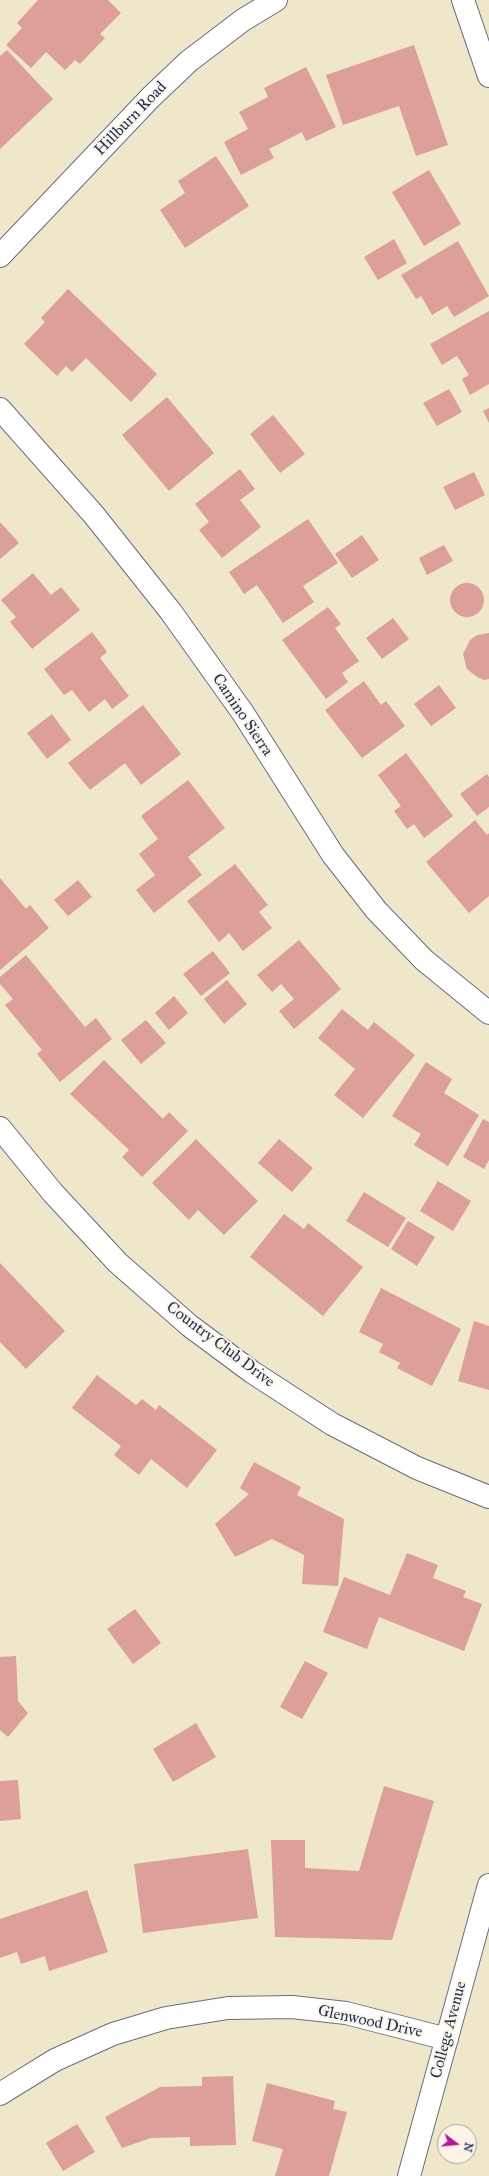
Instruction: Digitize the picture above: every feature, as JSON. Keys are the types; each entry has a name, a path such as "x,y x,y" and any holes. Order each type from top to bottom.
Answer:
{"street":[{"name":"Hillburn Road","path":"0,256 151,97 189,61 243,20 276,0"},
{"path":"463,0 489,76"},
{"name":"Camino Sierra","path":"0,409 94,515 171,612 242,713 333,855 376,910 424,960 489,1013"},
{"name":"Country Club Drive","path":"0,1128 53,1193 118,1263 190,1326 252,1372 332,1424 417,1468 489,1498"},
{"name":"College Avenue","path":"409,2176 489,1885"},
{"name":"Glenwood Drive","path":"0,2094 55,2060 113,2034 166,2018 228,2008 292,2007 346,2013 447,2038"}],"building":[{"path":"38,0 108,0 121,13 100,34 105,38 80,64 75,60 65,70 46,52 31,68 6,45 22,28 17,23"},
{"path":"414,45 448,145 416,156 399,106 343,125 326,75"},
{"path":"7,50 53,99 0,149 0,56"},
{"path":"306,67 336,127 306,141 302,132 269,149 274,158 241,175 224,142 248,129 239,112 268,97 264,88"},
{"path":"216,156 249,206 185,248 160,210 185,193 178,181"},
{"path":"429,170 461,224 424,246 392,192"},
{"path":"394,239 407,263 378,280 364,257"},
{"path":"458,241 489,296 454,317 447,306 432,315 421,296 416,299 401,275"},
{"path":"68,289 157,374 131,402 86,358 72,372 66,366 57,376 24,344 45,322 41,318"},
{"path":"489,311 489,384 470,395 462,379 469,375 457,356 442,365 430,344"},
{"path":"449,389 462,412 437,426 423,403"},
{"path":"167,397 214,453 169,491 122,435"},
{"path":"489,408 489,423 483,411"},
{"path":"273,415 305,454 280,473 250,434"},
{"path":"240,469 255,489 240,500 261,527 222,558 199,530 209,522 195,504"},
{"path":"474,472 485,495 455,510 443,487"},
{"path":"308,519 338,563 303,586 314,602 283,623 257,585 244,594 229,572"},
{"path":"0,522 19,543 0,559"},
{"path":"362,535 379,560 352,578 335,554"},
{"path":"444,545 453,561 427,575 419,558"},
{"path":"33,573 51,595 61,587 80,610 32,649 10,622 16,617 1,600"},
{"path":"464,583 470,583 474,584 481,590 484,600 483,607 477,614 470,617 464,617 460,616 453,610 450,603 450,597 451,593 457,586"},
{"path":"328,607 341,624 335,628 359,661 342,673 348,682 326,699 282,640"},
{"path":"393,618 409,639 382,659 366,638"},
{"path":"92,632 107,652 100,658 129,696 112,709 105,699 89,712 72,690 64,695 44,669"},
{"path":"489,633 489,679 484,680 477,677 467,669 463,654 470,640 477,635"},
{"path":"364,681 381,705 386,701 405,726 362,758 325,710"},
{"path":"439,685 456,708 431,726 414,704"},
{"path":"143,705 181,754 141,785 125,763 90,790 68,763"},
{"path":"52,714 71,740 47,759 27,733"},
{"path":"406,753 453,816 424,838 414,824 407,829 394,811 401,806 378,775"},
{"path":"487,774 489,777 489,807 477,816 460,794"},
{"path":"188,780 225,828 188,857 202,875 154,913 136,890 155,875 139,854 158,839 141,816"},
{"path":"475,820 487,835 489,833 489,896 469,913 426,862"},
{"path":"235,864 268,905 259,912 272,928 243,951 229,933 219,942 187,901"},
{"path":"0,878 26,909 30,905 49,928 0,970"},
{"path":"78,880 92,897 68,916 54,900"},
{"path":"299,940 341,989 294,1029 279,1011 294,999 281,984 272,992 257,975"},
{"path":"213,951 230,973 201,996 183,974"},
{"path":"26,955 85,1027 96,1018 112,1039 60,1082 37,1054 42,1050 5,1005 13,999 0,984 0,977"},
{"path":"227,980 247,1004 224,1024 204,999"},
{"path":"174,996 188,1013 169,1030 155,1013"},
{"path":"342,1009 368,1030 374,1022 415,1055 363,1118 334,1095 355,1069 318,1038"},
{"path":"146,1020 166,1043 141,1064 121,1040"},
{"path":"104,1060 163,1119 169,1112 188,1131 142,1177 122,1157 129,1150 70,1094"},
{"path":"426,1062 452,1079 444,1093 479,1115 448,1166 414,1145 421,1134 392,1116"},
{"path":"483,1119 489,1122 489,1160 484,1169 463,1157"},
{"path":"196,1139 258,1201 224,1235 198,1210 189,1220 152,1183"},
{"path":"279,1139 313,1168 292,1192 258,1163"},
{"path":"438,1181 471,1201 453,1231 420,1211"},
{"path":"364,1192 406,1218 388,1247 346,1221"},
{"path":"284,1214 304,1229 308,1223 363,1267 323,1316 250,1257"},
{"path":"408,1221 435,1237 417,1266 391,1249"},
{"path":"0,1263 65,1331 26,1369 0,1342"},
{"path":"381,1288 461,1329 432,1386 397,1368 400,1363 379,1352 383,1344 359,1332"},
{"path":"474,1321 489,1326 489,1390 458,1381"},
{"path":"97,1375 136,1405 142,1399 156,1410 159,1405 217,1450 187,1488 151,1459 139,1475 114,1455 121,1446 72,1408"},
{"path":"254,1462 301,1487 297,1495 344,1519 338,1586 302,1584 304,1555 272,1539 235,1557 215,1524 249,1494 240,1488"},
{"path":"407,1553 438,1565 433,1578 466,1591 463,1597 482,1604 464,1651 379,1617 367,1649 323,1632 344,1577 390,1595"},
{"path":"135,1609 161,1643 133,1664 107,1629"},
{"path":"16,1656 18,1701 28,1713 8,1737 0,1730 0,1657"},
{"path":"305,1661 328,1673 302,1719 280,1707"},
{"path":"196,1723 216,1757 173,1782 153,1749"},
{"path":"18,1780 21,1819 0,1821 0,1781"},
{"path":"384,1786 434,1801 392,1940 275,1937 271,1840 305,1840 305,1868 359,1871"},
{"path":"248,1849 258,1918 143,1933 134,1864"},
{"path":"87,1890 108,1952 49,1971 45,1956 21,1964 17,1952 0,1958 0,1919"},
{"path":"233,2076 236,2145 190,2146 190,2137 151,2138 122,2148 105,2117 160,2087 202,2086 202,2077"},
{"path":"267,2083 335,2101 333,2109 347,2112 329,2176 275,2176 283,2149 252,2141"},
{"path":"77,2124 95,2152 63,2171 46,2143"}]}
